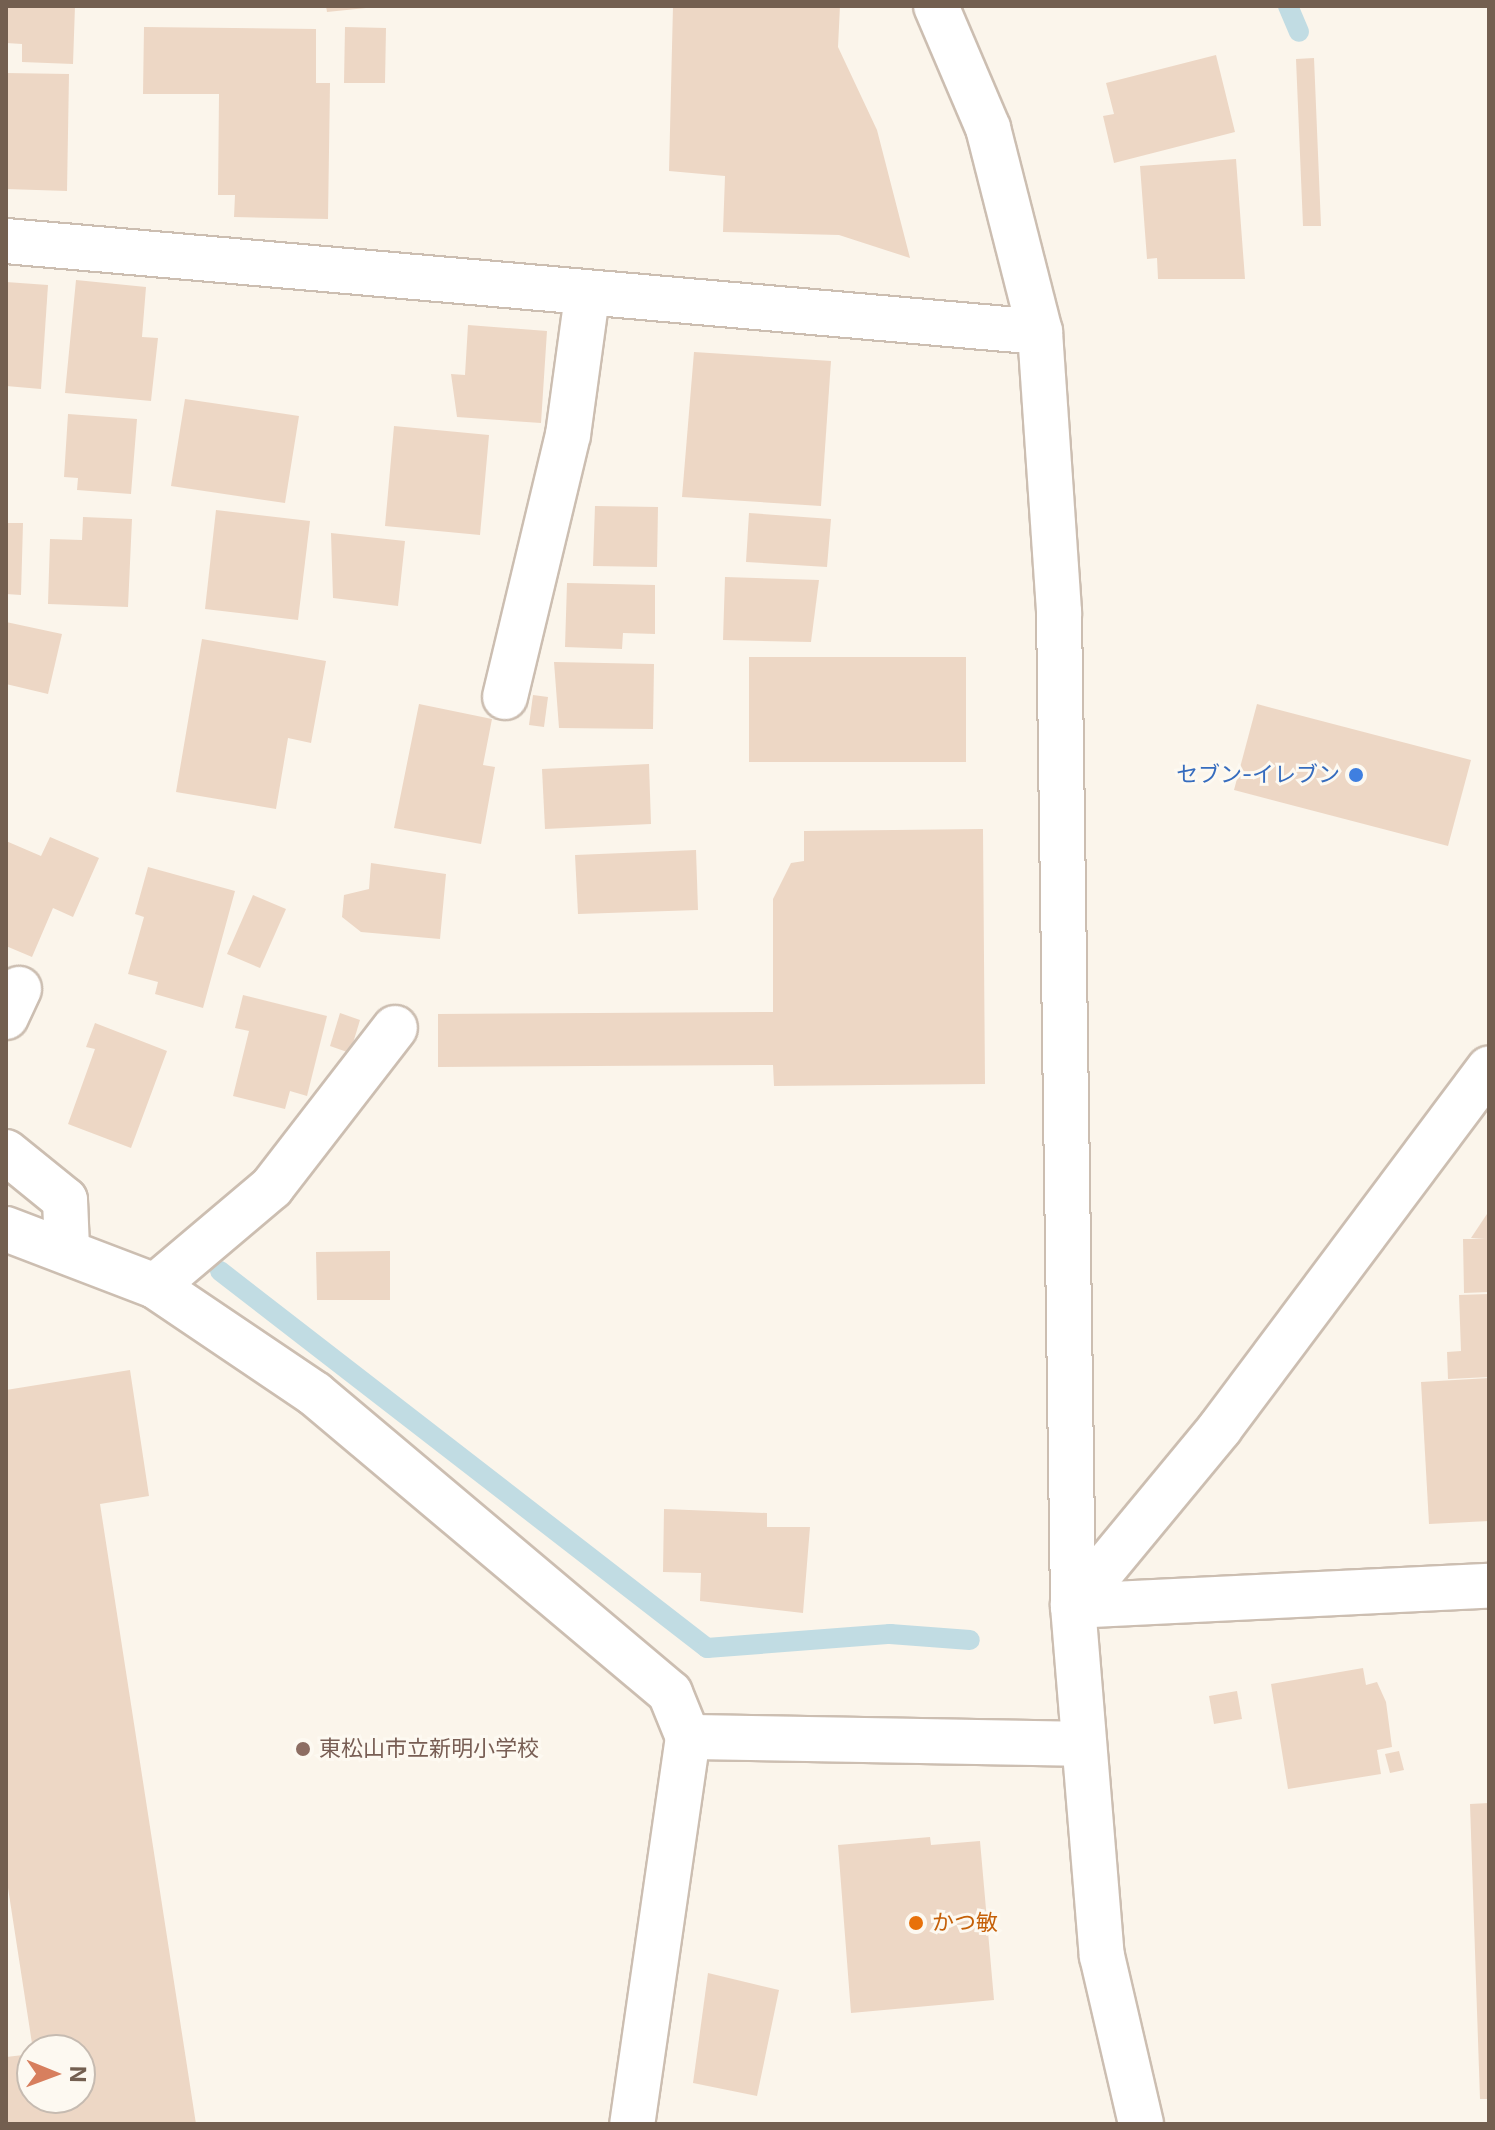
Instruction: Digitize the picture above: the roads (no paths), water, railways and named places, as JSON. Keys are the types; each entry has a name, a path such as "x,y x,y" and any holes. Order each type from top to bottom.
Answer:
{"street":[{"path":"936,6 988,128 1040,332 1059,612 1073,1606 1082,1744 1102,1956 1141,2124"},
{"path":"6,241 587,296 1040,332"},
{"path":"505,697 568,435 587,296"},
{"path":"155,1286 272,1187 395,1028"},
{"path":"1073,1606 1220,1428 1489,1068"},
{"path":"6,1152 65,1200 67,1247"},
{"path":"6,1229 67,1247 155,1286 315,1394 622,1648 670,1693 688,1737 632,2124"},
{"path":"1073,1606 1489,1586"},
{"path":"688,1737 1082,1744"}],"waterway":[{"path":"1288,6 1299,32"},
{"path":"220,1271 707,1648 890,1634 970,1640"}],"place":[{"name":"セブン-イレブン","path":"1356,775"},
{"name":"東松山市立新明小学校","path":"303,1749"},
{"name":"かつ敏","path":"916,1923"}]}
